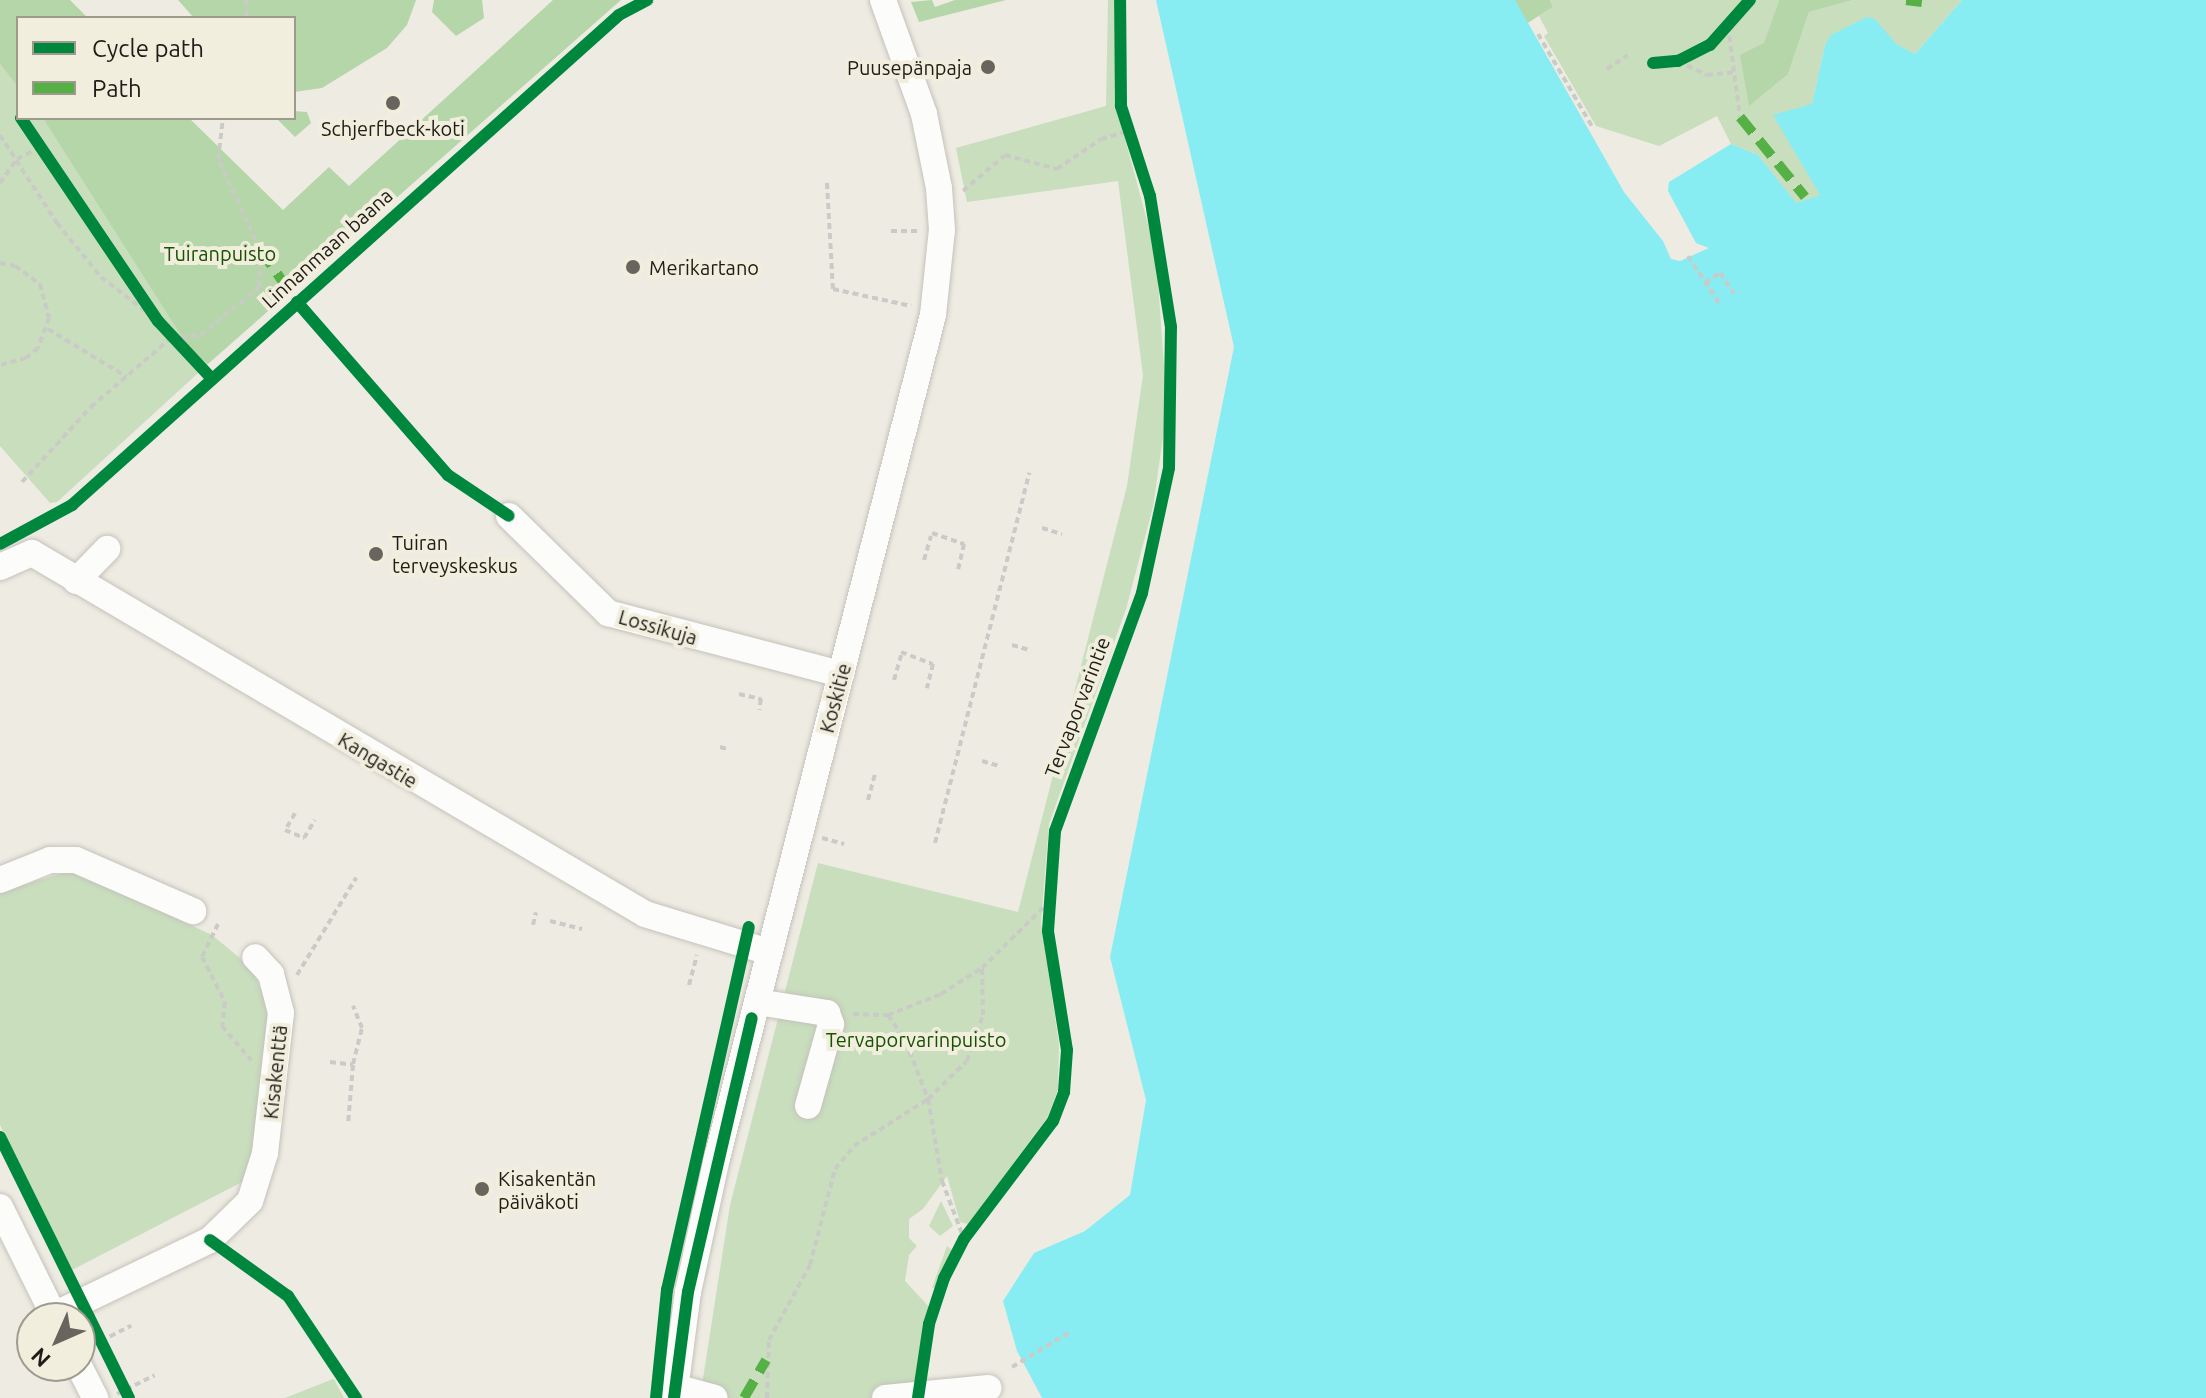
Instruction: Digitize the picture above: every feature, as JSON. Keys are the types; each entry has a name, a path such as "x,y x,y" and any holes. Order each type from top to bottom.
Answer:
{"street":[{"name":"Koskitie","path":"674,1392 688,1292 769,952 933,315 942,230 924,114 883,0"},
{"name":"Lossikuja","path":"509,516 608,613 841,674"},
{"path":"76,581 107,549"},
{"name":"Kangastie","path":"0,567 32,553 645,914 769,952"},
{"path":"0,880 50,860 76,860 193,911"},
{"name":"Kisakenttä","path":"83,1302 210,1240 245,1207 259,1181 276,1064 279,998 271,974 255,957"},
{"path":"770,1004 827,1013 831,1024 808,1106"},
{"path":"0,1207 47,1302"},
{"path":"96,1378 116,1392"},
{"path":"885,1398 989,1388"},
{"path":"674,1392 715,1398"}],"path":[{"path":"1672,61 1704,48 1732,22"},
{"path":"1732,22 1740,117"},
{"path":"1538,34 1593,128"},
{"path":"1607,69 1628,55"},
{"path":"1672,61 1707,75 1734,72"},
{"path":"30,494 18,477 127,377 171,338 201,335 259,287 260,249 218,159 223,120"},
{"path":"961,192 1005,155 1057,169 1101,139 1129,131"},
{"path":"0,135 57,223 101,277 158,321"},
{"path":"0,183 17,159 38,142 50,159"},
{"path":"827,183 833,289 914,306"},
{"path":"891,231 922,231"},
{"path":"1688,256 1721,306"},
{"path":"0,263 15,266 40,284 48,329 26,358 0,365"},
{"path":"1705,283 1720,273 1734,294"},
{"path":"129,278 181,348"},
{"path":"48,329 127,377"},
{"path":"935,843 1029,473"},
{"path":"1042,528 1062,534"},
{"path":"924,560 931,534 964,544 958,569"},
{"path":"1012,645 1030,650"},
{"path":"894,680 901,654 933,664 927,688"},
{"path":"739,694 761,699 759,710"},
{"path":"720,747 727,749"},
{"path":"982,761 1000,766"},
{"path":"868,800 875,773"},
{"path":"295,813 286,828 304,838 315,820"},
{"path":"820,837 844,844"},
{"path":"279,998 309,958 356,878"},
{"path":"1048,931 1050,887"},
{"path":"827,1013 888,1015 941,994 982,968 1049,902"},
{"path":"193,911 218,924 255,957"},
{"path":"533,925 536,912"},
{"path":"550,921 582,929"},
{"path":"218,924 202,957 225,1002 222,1026 252,1061 276,1064"},
{"path":"689,985 697,953"},
{"path":"767,1398 769,1340 810,1265 835,1169 866,1137 928,1099 967,1061 983,1015 982,968"},
{"path":"348,1125 353,1065 362,1028 353,1006"},
{"path":"888,1015 906,1042 928,1099 942,1181 964,1239"},
{"path":"330,1062 353,1065"},
{"path":"957,1252 973,1227"},
{"path":"96,1338 104,1347 131,1326"},
{"path":"1012,1367 1070,1332"},
{"path":"116,1392 155,1375"}],"green space":[{"path":"0,0 70,0 86,16 16,16 16,84 0,64"},
{"path":"178,0 416,0 407,25 387,48 322,88 296,92 296,16 192,16"},
{"path":"434,0 482,0 484,18 456,36 432,12"},
{"name":"Tuiranpuisto","path":"553,0 621,0 208,364 191,351 44,120 191,120 283,210 329,167 349,186"},
{"path":"932,0 935,7 955,0 1006,0 919,22 911,2"},
{"name":"Tervaporvarinpuisto","path":"1108,0 1114,0 1116,105 1156,254 1167,409 1153,507 1126,609 1049,824 1041,923 1059,1044 1058,1090 1047,1118 968,1224 960,1222 947,1176 923,1209 909,1219 909,1238 917,1246 909,1255 905,1281 930,1308 913,1398 700,1398 730,1205 818,863 1018,912 1127,486 1143,375 1118,181 967,202 956,148 1106,106"},
{"path":"1515,0 1550,0 1553,7 1526,24"},
{"path":"1550,0 1779,0 1764,44 1788,74 1809,12 1853,0 1962,0 1915,54 1896,45 1867,17 1825,45 1812,104 1820,195 1796,204 1758,155 1731,144 1717,116 1659,146 1596,126 1544,36 1548,33 1539,16 1553,7"},
{"path":"1779,0 1853,0 1809,12 1788,74 1749,106 1740,55 1764,43"},
{"path":"0,64 16,84 16,120 45,120 191,351 208,364 57,502 50,503 0,446"},
{"path":"296,111 307,112 311,123 295,137 278,120 296,120"},
{"path":"73,870 212,935 252,968 270,1011 250,1171 242,1182 72,1270 0,1125 0,892"},
{"path":"941,1201 953,1226 940,1236 929,1226"},
{"path":"947,1246 953,1251 938,1287 932,1288"},
{"path":"333,1379 344,1398 285,1398"}],"water":[{"path":"1156,0 1515,0 1624,192 1663,241 1671,259 1680,261 1709,248 1696,243 1668,191 1669,182 1731,144 1758,155 1796,203 1820,195 1773,115 1812,104 1825,45 1831,35 1867,17 1875,19 1896,44 1915,54 1962,0 2206,0 2206,1398 1042,1398 1017,1351 1003,1301 1034,1253 1085,1231 1130,1195 1146,1100 1110,957 1234,347"}],"marked path":[{"path":"1906,0 1922,2"},
{"path":"1740,117 1805,197"},
{"path":"260,249 297,302"},
{"path":"744,1398 766,1360"}],"cycle path":[{"name":"Linnanmaan baana","path":"0,544 72,505 619,15 647,0"},
{"name":"Tervaporvarintie","path":"918,1398 929,1324 944,1278 964,1239 1053,1121 1064,1092 1067,1050 1048,931 1055,831 1142,593 1169,468 1171,327 1150,196 1121,106 1120,0"},
{"path":"1653,63 1678,61 1710,45 1750,0"},
{"path":"22,120 158,321 212,379"},
{"name":"Linnanmaan baana","path":"297,302 448,475 509,516"},
{"path":"656,1398 667,1290 749,927"},
{"path":"674,1398 688,1292 752,1018"},
{"path":"0,1137 129,1398"},
{"path":"210,1240 288,1296 356,1398"}],"place":[{"name":"Puusepänpaja","path":"988,67"},
{"name":"Schjerfbeck-koti","path":"393,103"},
{"name":"Merikartano","path":"633,267"},
{"name":"Tuiran terveyskeskus","path":"376,554"},
{"name":"Kisakentän päiväkoti","path":"482,1189"}]}
